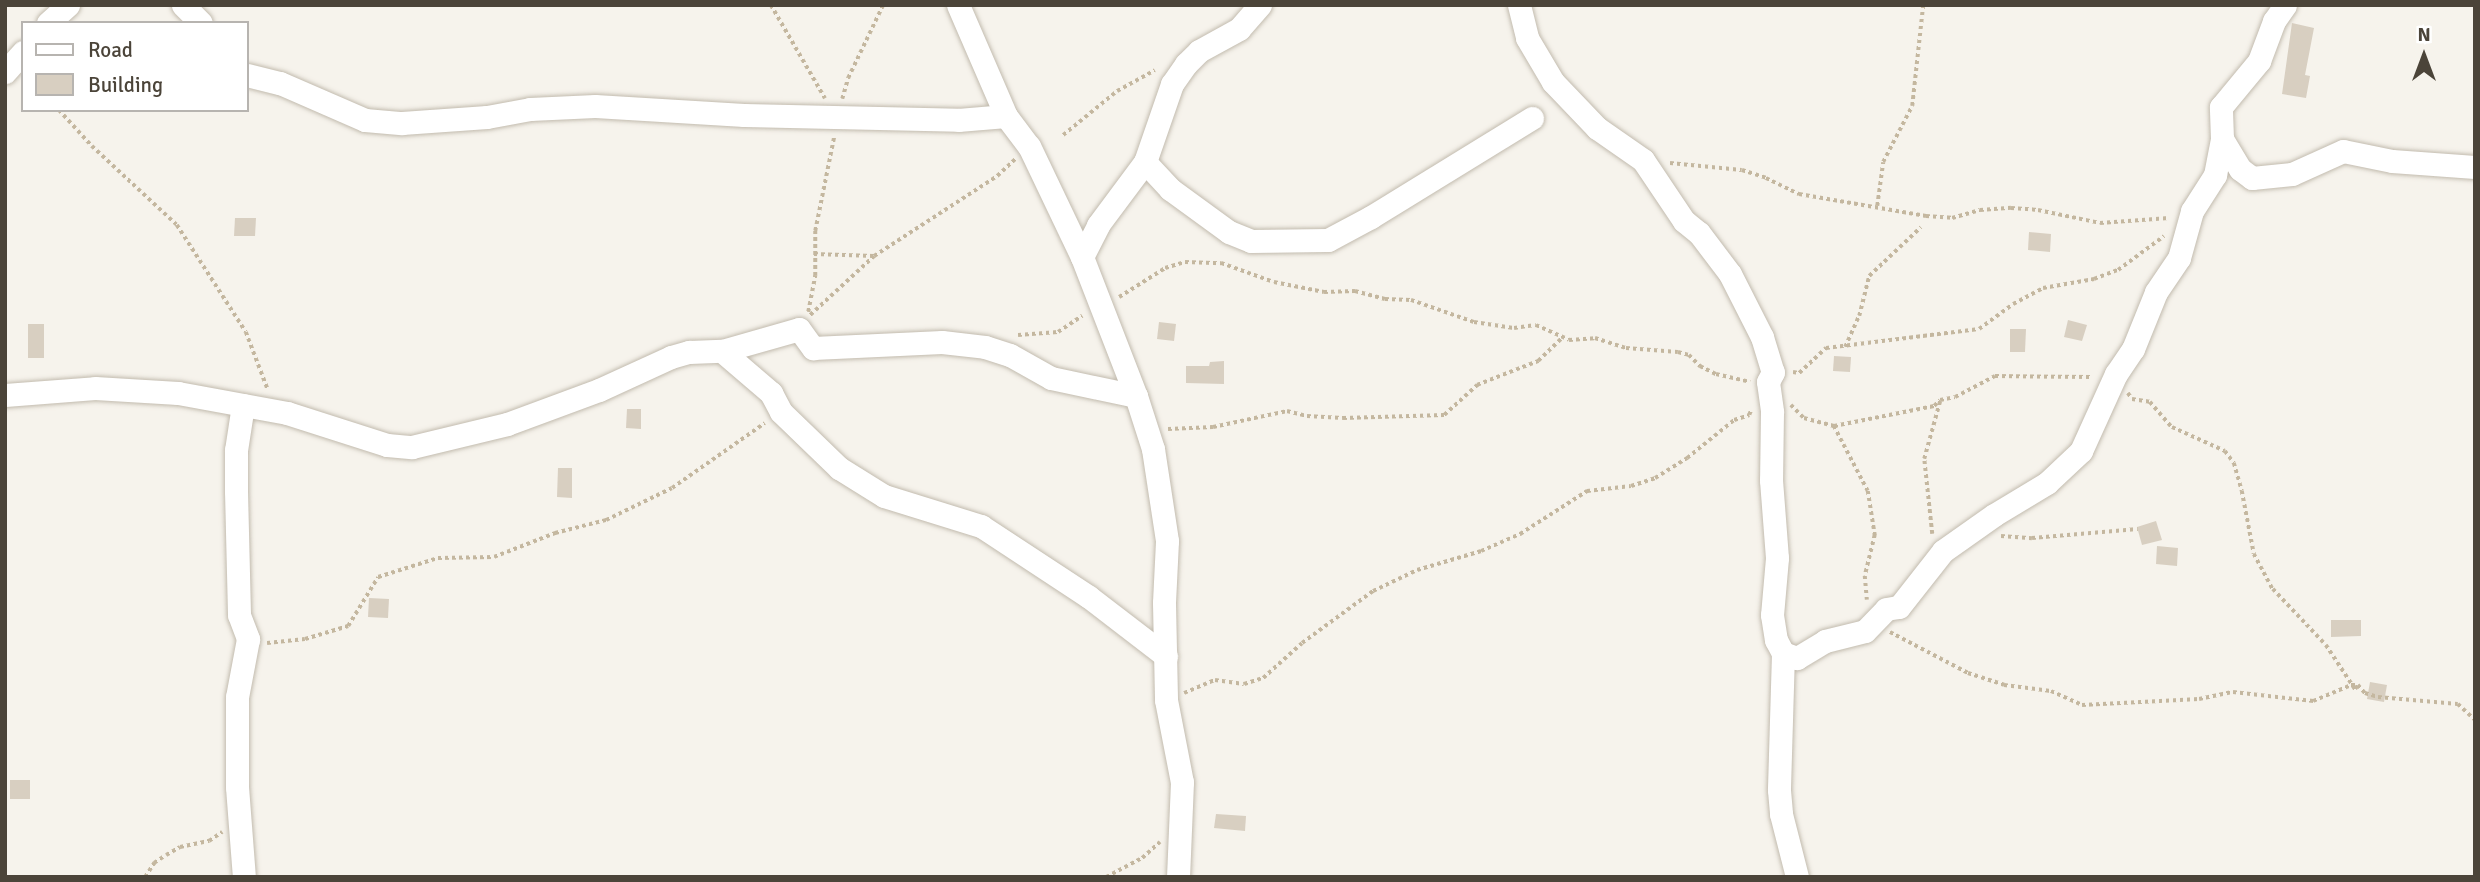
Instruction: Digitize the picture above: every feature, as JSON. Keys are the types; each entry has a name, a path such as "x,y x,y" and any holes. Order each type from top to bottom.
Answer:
{"street":[{"path":"50,21 68,5"},
{"path":"183,5 199,21"},
{"path":"958,5 1006,116 1029,146 1082,257 1148,431 1162,492 1167,541 1166,700 1182,782 1178,877"},
{"path":"1082,257 1110,206 1145,162 1172,84 1186,64 1199,51 1239,29 1260,5"},
{"path":"1519,5 1527,38 1553,82 1597,128 1643,160 1684,221 1699,233 1730,274 1762,337 1772,411 1771,480 1777,558 1772,615 1776,640 1783,653 1779,790 1781,814 1797,877"},
{"path":"1783,653 1797,658 1825,640 1865,631 1886,609 1899,607 1943,551 1994,514 2047,483 2081,451 2116,374 2133,349 2156,292 2179,258 2192,211 2215,175 2222,139 2221,107 2259,61 2274,21 2285,5"},
{"path":"5,72 21,54"},
{"path":"248,75 280,83 365,120 390,122 450,120 530,109 595,106 958,120 1006,116"},
{"path":"1145,162 1170,189 1229,233 1251,240 1287,243 1328,240 1371,217 1532,118"},
{"path":"2222,139 2240,169 2252,178 2292,174 2339,152 2392,161 2475,167"},
{"path":"5,395 137,388 287,413 366,440 412,447 507,424 599,390 671,357 689,352 722,351 799,329 813,348 943,342 985,347 1010,355 1051,377 1136,396"},
{"path":"722,351 771,393 781,411 839,468 884,496 981,526 1089,597 1166,656"},
{"path":"243,405 236,450 236,551 239,615 248,639 237,697 239,818 244,877"}],"path":[{"path":"771,5 837,117"},
{"path":"883,5 848,78 837,117 815,231 815,276 806,319 874,256 997,176 1029,146"},
{"path":"1877,206 1883,162 1912,106 1923,5"},
{"path":"1063,135 1117,91 1165,65"},
{"path":"61,112 92,146 177,225 246,332 268,390 287,413"},
{"path":"1643,160 1742,170 1799,194 1952,218 1980,210 2011,208 2038,210 2100,223 2179,218 2192,211"},
{"path":"2167,218 2172,225"},
{"path":"1846,347 1859,316 1869,276 1921,227"},
{"path":"1006,336 1058,332 1165,268 1185,261 1221,263 1274,282 1324,292 1355,291 1385,299 1411,300 1474,322 1514,328 1536,325 1569,340 1595,338 1626,348 1678,352 1716,374 1768,381 1798,373 1826,348 1979,329 2013,304 2043,288 2094,279 2118,270 2171,231"},
{"path":"814,254 874,256"},
{"path":"1148,431 1213,427 1287,411 1307,416 1343,418 1444,415 1477,385 1538,360 1563,337"},
{"path":"1768,381 1804,418 1834,426 1934,406 1940,400 1955,397 1995,376 2081,378 2116,374 2132,398 2150,402 2172,427 2225,451 2234,463 2242,491 2254,554 2273,589 2326,645 2355,689 2358,685"},
{"path":"1166,700 1215,680 1244,684 1262,678 1302,643 1373,590 1417,569 1481,551 1520,534 1587,491 1631,486 1656,478 1687,458 1734,420 1749,415 1768,381"},
{"path":"1940,400 1924,459 1931,530 1936,550 1943,551"},
{"path":"248,639 274,644 330,634 348,626 378,577 438,558 494,557 555,533 606,520 672,488 781,411"},
{"path":"1834,426 1868,491 1875,535 1865,576 1865,595 1877,615 1886,609"},
{"path":"2000,537 2012,535 2032,538 2138,529"},
{"path":"1886,609 1887,628 1891,634 1917,644 1955,666 2004,685 2051,691 2081,705 2199,699 2233,692 2313,701 2344,686 2358,685"},
{"path":"2358,685 2365,693 2378,697 2458,704 2475,720"},
{"path":"145,877 154,863 166,855 180,847 209,841 239,818"},
{"path":"1106,877 1142,858 1181,824"}],"building":[{"path":"2292,23 2314,28 2305,75 2310,76 2306,98 2282,94"},
{"path":"235,218 256,218 255,236 234,236"},
{"path":"2029,232 2051,234 2050,252 2028,250"},
{"path":"2068,320 2087,325 2082,341 2064,337"},
{"path":"1159,322 1176,324 1174,341 1157,339"},
{"path":"28,324 44,324 44,358 28,358"},
{"path":"2010,329 2026,329 2025,352 2010,352"},
{"path":"1834,356 1851,357 1850,372 1833,371"},
{"path":"1224,361 1224,384 1186,383 1186,366 1209,366 1210,362"},
{"path":"627,409 641,409 641,429 626,428"},
{"path":"558,468 572,468 572,498 557,497"},
{"path":"2156,521 2162,540 2142,545 2137,527"},
{"path":"2157,546 2178,548 2177,566 2156,564"},
{"path":"369,598 389,599 388,618 368,617"},
{"path":"2331,620 2361,620 2361,636 2331,637"},
{"path":"2370,682 2387,685 2384,702 2367,699"},
{"path":"10,780 30,780 30,799 10,799"},
{"path":"1216,814 1246,816 1245,831 1214,828"}]}
